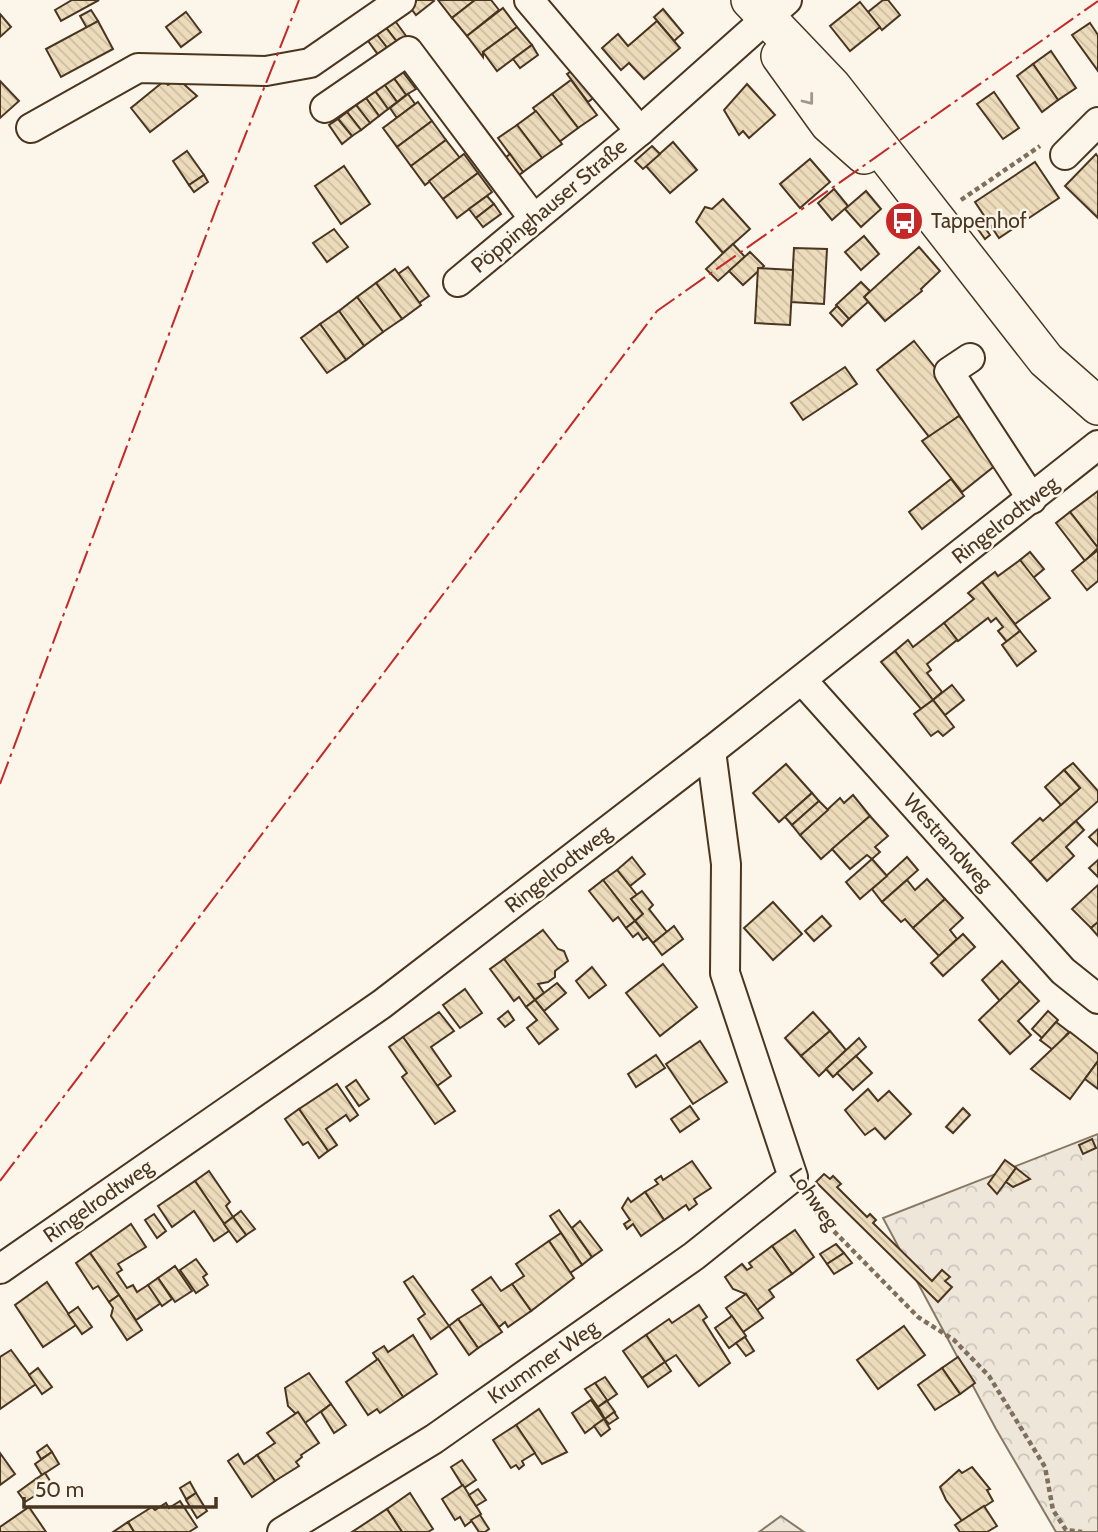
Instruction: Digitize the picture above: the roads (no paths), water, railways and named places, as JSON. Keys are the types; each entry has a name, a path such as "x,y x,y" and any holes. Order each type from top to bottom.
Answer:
{"main road":[{"name":"Pöppinghauser Straße","path":"768,6 927,205 1046,360 1098,406"}],"street":[{"path":"30,128 138,68 267,71 310,63 401,0"},
{"name":"Pöppinghauser Straße","path":"529,0 640,131"},
{"name":"Pöppinghauser Straße","path":"458,282 640,131 768,6"},
{"path":"325,108 408,51 534,219"},
{"path":"1065,155 1098,122"},
{"path":"970,358 948,372 1032,499"},
{"name":"Ringelrodtweg","path":"0,1269 382,1004 802,680 1098,445"},
{"name":"Westrandweg","path":"802,680 1063,971 1098,999"},
{"name":"Lohweg","path":"710,751 726,864 725,973 793,1177"},
{"name":"Krummer Weg","path":"282,1532 445,1431 694,1256 793,1177"}],"place":[{"name":"Tappenhof","path":"904,221"}]}
